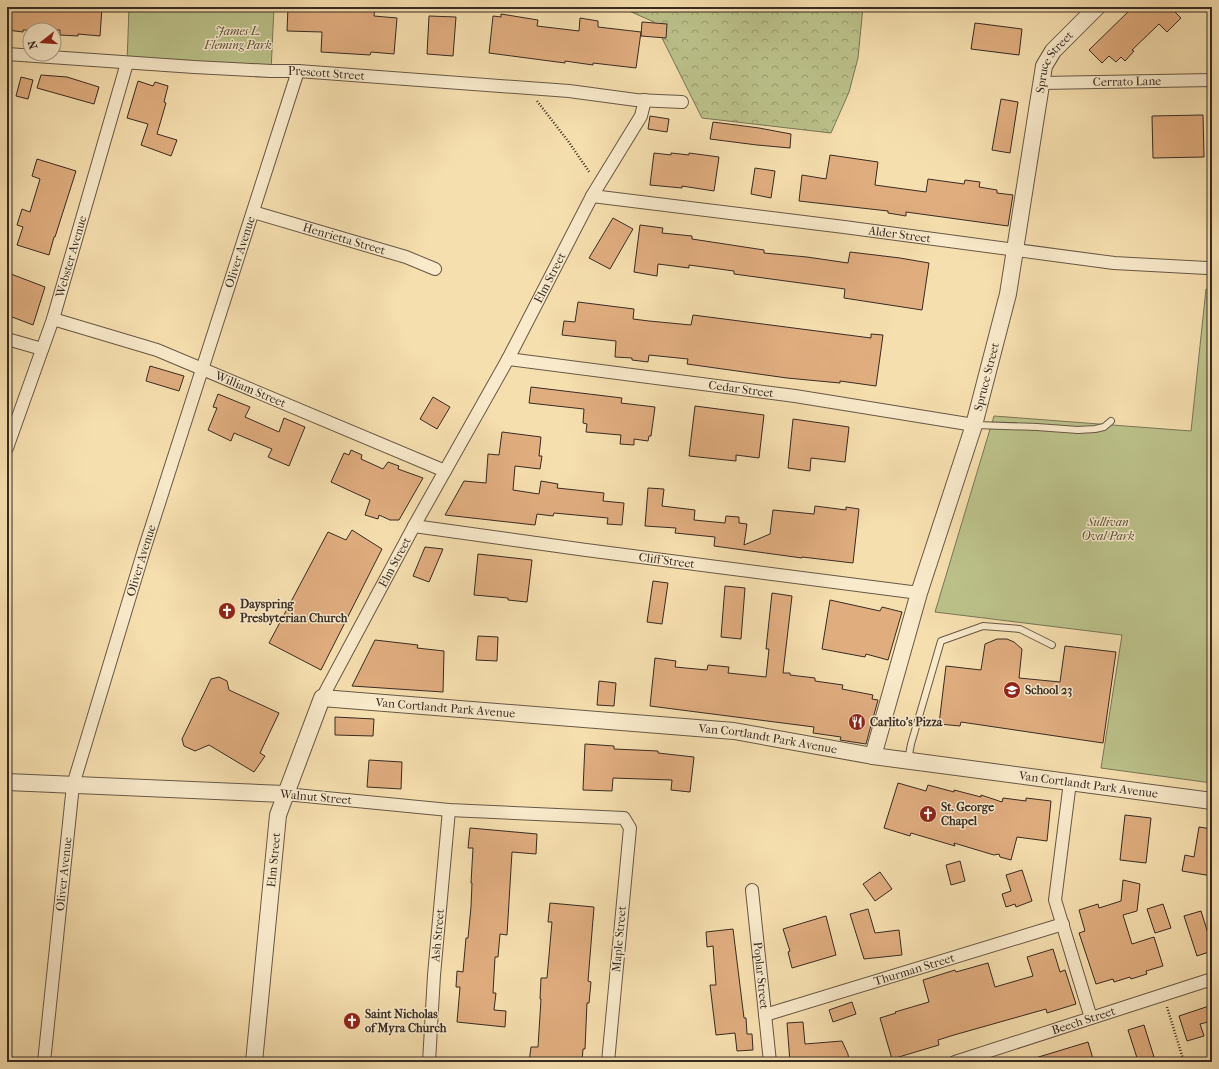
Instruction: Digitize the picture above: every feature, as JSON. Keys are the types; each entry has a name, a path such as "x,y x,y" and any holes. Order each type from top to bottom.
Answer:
{"street":[{"name":"Spruce Street","path":"873,756 919,593 974,425 1008,294 1044,66 1053,52 1097,7"},
{"name":"Prescott Street","path":"7,54 127,63 271,71 298,71 568,91 636,100 682,102"},
{"name":"Webster Avenue","path":"7,448 53,319 127,63"},
{"name":"Oliver Avenue","path":"44,1062 74,785 144,550 298,71"},
{"name":"Cerrato Lane","path":"1041,83 1212,80"},
{"name":"Elm Street","path":"254,1062 278,815 322,698 414,526 508,359 592,196 641,116 645,100"},
{"name":"Alder Street","path":"592,196 836,226 1114,263 1207,268"},
{"name":"Henrietta Street","path":"253,212 406,257 435,269"},
{"name":"William Street","path":"53,319 157,350 445,471"},
{"path":"7,339 42,349"},
{"name":"Cedar Street","path":"508,359 795,396 974,425"},
{"name":"Cliff Street","path":"414,526 919,593"},
{"name":"Van Cortlandt Park Avenue","path":"322,698 734,731 873,756 1212,801"},
{"name":"Walnut Street","path":"7,782 285,794 449,810 624,818"},
{"path":"1070,782 1055,900 1091,1018"},
{"name":"Ash Street","path":"429,1062 434,974 449,810"},
{"name":"Maple Street","path":"608,1062 630,828 624,818"},
{"name":"Poplar Street","path":"752,890 770,1062"},
{"name":"Thurman Street","path":"765,1015 1063,924"},
{"name":"Beech Street","path":"955,1062 1212,979"}],"lane":[{"path":"974,425 1078,430 1104,427 1111,421"},
{"path":"908,760 941,641 983,626 1020,629 1052,645"}],"path":[{"path":"527,88 568,141 599,185"},
{"path":"1163,995 1184,1062"}],"green space":[{"name":"James L. Fleming Park","path":"129,7 274,7 271,71 127,63"},
{"path":"620,7 863,7 858,58 849,92 831,133 702,118 654,22"},
{"name":"Sullivan Oval Park","path":"1206,289 1212,289 1212,783 1101,768 1122,635 935,612 994,416 1191,431"}],"building":[{"path":"7,7 102,7 100,36 78,34 78,36 62,35 62,22 22,22 22,32 7,30"},
{"path":"288,7 375,7 374,16 397,18 394,54 371,52 370,55 321,52 322,32 287,31"},
{"path":"1133,7 1170,7 1181,18 1167,32 1159,24 1132,50 1134,51 1125,61 1121,57 1116,62 1109,56 1102,63 1089,50"},
{"path":"501,14 538,20 537,26 579,31 580,18 598,21 598,27 641,32 636,68 593,63 593,65 565,61 565,63 489,53 493,16 501,17"},
{"path":"429,16 456,17 453,56 427,54"},
{"path":"642,22 667,24 666,38 641,36"},
{"path":"975,23 1022,29 1019,55 971,49"},
{"path":"41,75 67,77 99,87 94,104 37,88"},
{"path":"21,77 33,80 28,99 16,96"},
{"path":"138,81 153,86 155,82 168,86 164,102 166,103 157,134 177,140 171,156 141,145 148,124 127,118"},
{"path":"1001,99 1018,102 1010,153 992,150"},
{"path":"1203,115 1204,157 1153,158 1152,116"},
{"path":"650,116 669,119 667,132 648,129"},
{"path":"713,122 791,134 790,148 710,139"},
{"path":"654,153 689,155 689,153 719,157 714,191 682,186 682,188 650,185"},
{"path":"830,155 878,162 875,185 926,192 928,179 964,184 965,180 980,182 979,187 997,190 997,193 1013,195 1008,226 906,212 906,216 888,213 888,211 799,201 802,175 826,179"},
{"path":"37,159 76,171 49,255 17,245 23,227 17,225 22,209 30,212 40,179 32,176"},
{"path":"755,168 775,171 771,198 751,194"},
{"path":"613,218 633,229 610,269 589,258"},
{"path":"640,225 663,228 662,233 692,236 692,239 764,250 764,253 848,263 850,252 929,263 922,310 844,298 845,289 734,274 734,271 689,265 689,268 658,264 657,276 634,272"},
{"path":"11,274 45,287 33,325 7,315 7,288"},
{"path":"578,302 634,309 633,319 649,321 691,325 693,315 871,338 871,334 883,335 876,386 840,381 840,383 787,378 687,364 688,359 649,355 648,362 632,360 632,358 615,357 616,341 562,335 564,321 575,322"},
{"path":"150,366 184,376 179,391 146,381"},
{"path":"531,387 622,398 621,403 655,407 651,436 649,436 648,441 634,439 634,445 620,444 621,435 586,432 587,424 583,423 584,409 529,403"},
{"path":"218,394 250,407 245,417 279,432 284,418 305,427 289,466 268,457 272,449 234,433 231,441 208,430 217,408 213,407"},
{"path":"433,397 450,407 437,429 420,419"},
{"path":"695,406 764,415 759,458 736,455 736,461 689,456"},
{"path":"793,419 849,427 845,462 811,458 810,471 788,468"},
{"path":"502,432 541,437 539,456 542,456 540,469 515,466 513,490 539,494 541,481 558,484 557,488 604,493 603,501 624,503 622,525 607,524 608,518 554,513 553,516 537,514 535,525 445,515 464,481 486,483 488,454 499,455"},
{"path":"351,450 362,455 361,459 383,469 388,462 399,466 398,469 423,478 399,520 390,520 379,515 378,519 365,515 370,500 331,482 344,453 349,455"},
{"path":"648,488 664,489 662,506 695,510 694,520 725,523 726,516 739,517 739,523 747,524 744,545 770,534 773,510 814,514 815,506 846,510 846,507 859,509 853,563 802,558 714,546 715,537 675,533 676,528 645,526"},
{"path":"352,530 382,549 321,670 269,643 328,532 346,540"},
{"path":"425,547 443,549 429,582 413,576"},
{"path":"478,554 532,560 527,602 508,600 508,598 474,595"},
{"path":"653,581 668,583 662,624 647,622"},
{"path":"725,586 745,588 741,639 721,637"},
{"path":"772,593 792,596 783,673 815,678 815,681 843,685 842,689 873,695 872,699 878,700 866,744 840,740 841,737 813,733 814,727 650,706 655,658 676,661 675,667 707,670 708,665 729,667 728,673 766,677 769,649 766,649"},
{"path":"830,600 880,611 882,607 902,612 888,660 866,654 865,657 822,649"},
{"path":"478,636 498,637 497,661 476,660"},
{"path":"997,639 1007,639 1014,642 1022,649 1019,678 1060,682 1065,646 1116,652 1103,743 961,722 960,726 939,724 946,666 981,670 985,644"},
{"path":"375,640 418,645 417,648 444,651 443,692 352,686"},
{"path":"219,677 227,681 229,690 279,713 260,753 265,756 254,772 209,745 195,751 184,746 182,739 211,679"},
{"path":"599,681 616,683 614,706 597,705"},
{"path":"335,717 374,719 373,736 335,735"},
{"path":"585,744 614,746 614,749 658,751 658,753 694,757 690,792 671,790 672,780 613,778 612,791 583,790"},
{"path":"369,760 402,762 401,789 367,787"},
{"path":"898,783 926,791 928,785 954,792 954,790 981,797 981,795 1002,802 1003,798 1026,801 1026,798 1051,801 1047,841 1017,837 1011,860 1000,857 999,854 994,855 954,843 955,846 911,833 910,836 884,828"},
{"path":"1125,815 1151,818 1146,863 1120,860"},
{"path":"1199,827 1212,829 1212,876 1182,871 1185,855 1194,857"},
{"path":"470,828 537,834 536,854 512,852 507,935 500,934 498,957 495,957 493,993 496,993 494,1010 506,1011 505,1027 457,1022 460,987 456,987 457,971 463,972 471,907 473,848 468,848"},
{"path":"960,861 965,881 951,885 946,865"},
{"path":"1022,870 1032,901 1016,907 1015,904 1006,907 1002,894 1011,891 1006,875"},
{"path":"880,872 892,889 875,901 863,884"},
{"path":"1123,880 1140,884 1137,911 1123,915 1132,944 1154,937 1163,966 1146,971 1147,974 1131,979 1130,977 1114,982 1113,979 1096,984 1079,933 1085,931 1079,910 1098,904 1099,908 1121,901"},
{"path":"550,903 594,907 588,981 591,982 589,1003 587,1003 585,1049 583,1049 582,1062 529,1062 531,1047 538,1047 541,978 547,978 552,922 548,922"},
{"path":"1163,904 1171,928 1155,933 1147,909"},
{"path":"868,909 875,933 899,930 902,955 864,959 850,914"},
{"path":"1201,911 1212,946 1212,951 1197,956 1184,916"},
{"path":"826,916 836,955 792,968 788,952 790,951 783,929"},
{"path":"733,929 744,1018 746,1018 747,1034 752,1034 753,1050 737,1051 735,1033 716,1035 710,985 716,985 713,946 707,947 706,932"},
{"path":"1053,949 1060,972 1065,970 1076,1004 1047,1013 1046,1009 954,1035 938,1040 939,1045 892,1059 880,1018 929,1002 923,980 955,970 956,972 988,963 995,987 1033,976 1027,957"},
{"path":"852,1002 856,1014 833,1022 829,1010"},
{"path":"1212,1005 1212,1021 1200,1024 1204,1036 1187,1041 1179,1016"},
{"path":"803,1022 805,1044 842,1041 848,1054 849,1062 790,1062 787,1023"},
{"path":"1144,1025 1154,1057 1138,1061 1128,1030"},
{"path":"1088,1042 1094,1062 1032,1062 1032,1059"}],"place":[{"name":"Dayspring Presbyterian Church","path":"227,611"},
{"name":"School 23","path":"1012,690"},
{"name":"Carlito's Pizza","path":"857,722"},
{"name":"St. George Chapel","path":"928,814"},
{"name":"Saint Nicholas of Myra Church","path":"352,1021"}]}
